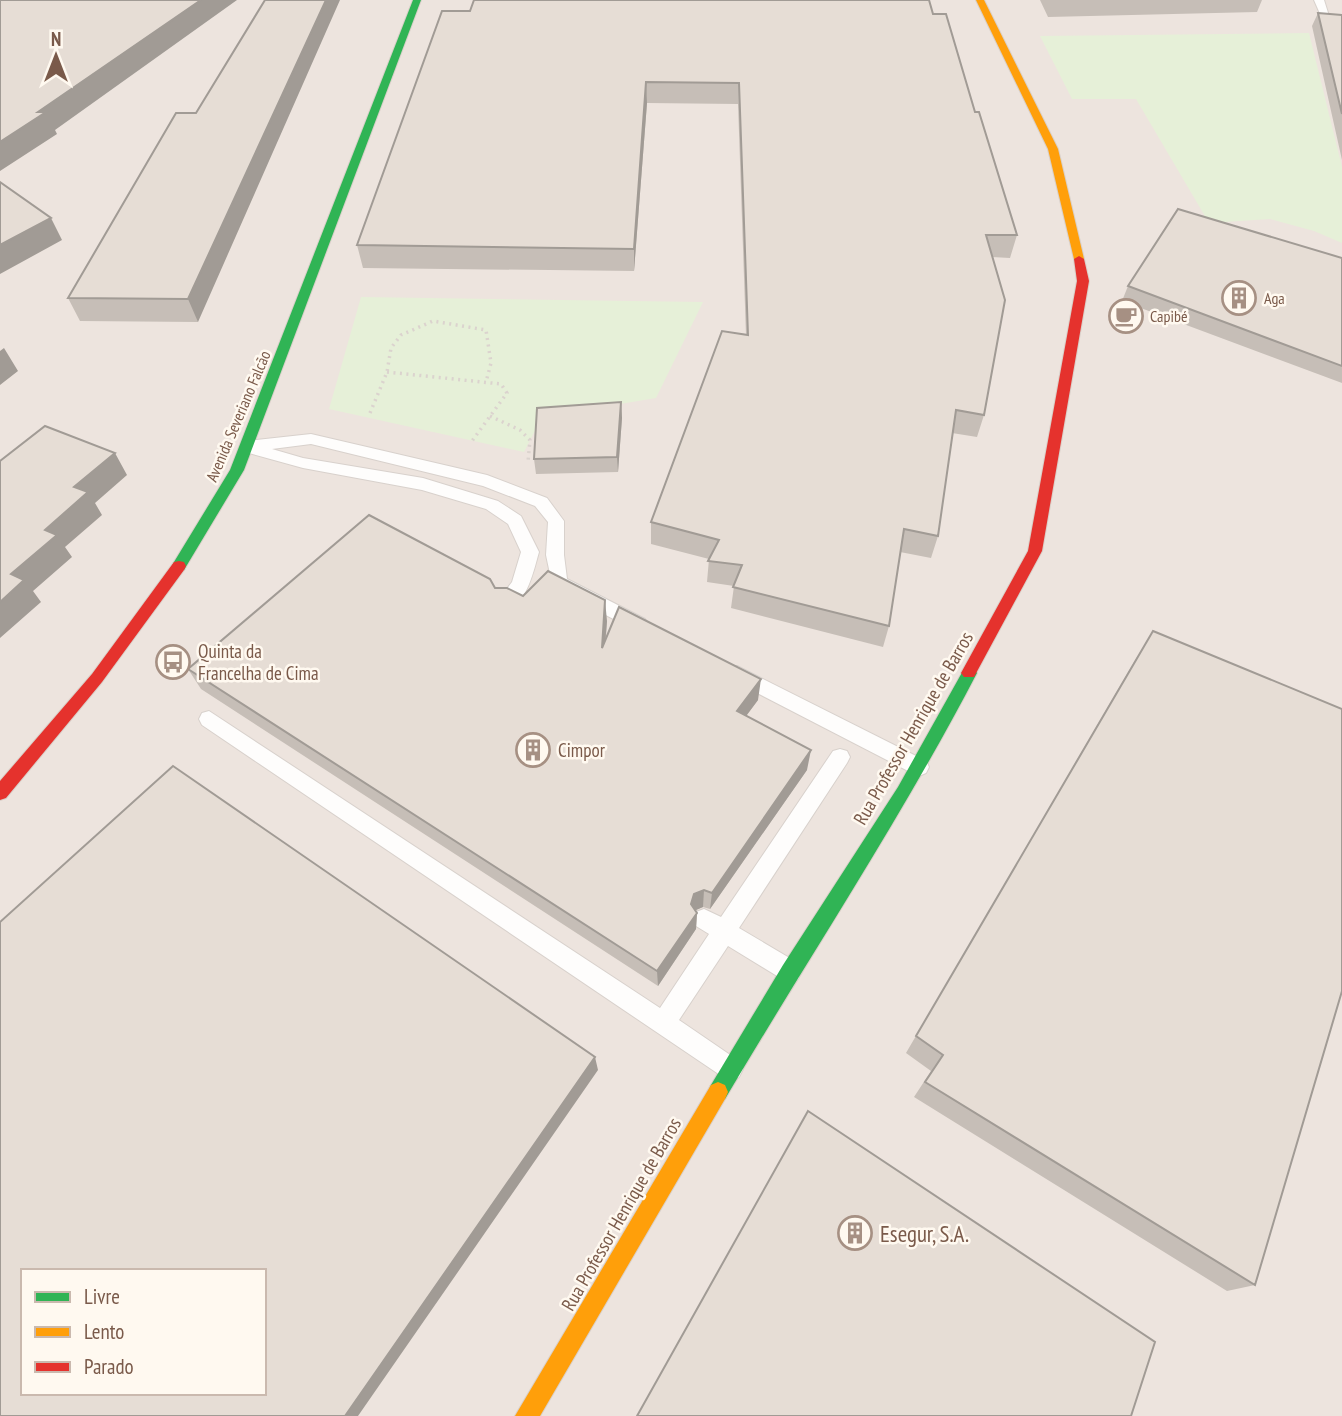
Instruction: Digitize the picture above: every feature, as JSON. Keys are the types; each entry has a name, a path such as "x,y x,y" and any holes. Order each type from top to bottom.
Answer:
{"street":[{"name":"Avenida Severiano Falcão","path":"0,793 96,680 169,585 220,503 248,446 417,0"},
{"name":"Rua Professor Henrique de Barros","path":"527,1416 790,971 919,767 1035,551 1083,281 1053,149 980,0"}],"lane":[{"path":"1319,0 1325,14"},
{"path":"248,446 311,439 487,481 541,502 556,521 555,555 559,583 657,633"},
{"path":"248,446 303,463 424,485 492,505 515,520 530,552 520,585 506,602"},
{"path":"718,664 919,767"},
{"path":"208,719 731,1069"},
{"path":"663,1025 840,757"},
{"path":"704,919 790,971"}],"path":[{"path":"370,413 387,372 391,348 401,335 433,321 486,330 493,358 492,369 486,382"},
{"path":"387,372 501,384 507,393 472,441"},
{"path":"490,416 520,430 530,440 527,471"}],"shaded area":[{"path":"0,0 1342,0 1342,1416 0,1416"}],"green space":[{"path":"1309,33 1342,167 1342,243 1314,231 1270,219 1209,223 1136,99 1072,99 1040,36"},
{"path":"361,297 703,302 656,398 542,417 524,452 329,409"}],"building":[{"path":"0,0 201,0 38,112 46,112 0,142"},
{"path":"265,0 326,0 188,299 68,298 176,113 196,113"},
{"path":"474,0 929,0 933,14 946,14 975,112 979,112 1017,235 986,235 1005,300 984,415 956,410 938,536 904,529 889,626 733,587 742,565 708,561 719,540 651,522 722,331 748,335 739,83 646,82 634,249 357,245 442,11 470,11"},
{"path":"1318,13 1342,15 1342,114"},
{"path":"0,182 51,218 0,245"},
{"name":"Aga","path":"1178,209 1342,258 1342,366 1128,286"},
{"path":"621,402 617,457 534,459 537,408"},
{"path":"45,426 115,453 74,487 88,492 45,530 57,535 11,574 24,580 0,602 0,461"},
{"name":"Cimpor","path":"369,515 490,579 495,588 507,588 523,596 548,571 605,600 602,648 619,607 761,679 737,711 811,750 712,893 704,890 694,894 691,904 697,913 657,971 188,669"},
{"path":"1153,631 1342,709 1342,991 1255,1285 925,1082 943,1055 916,1036"},
{"path":"173,766 595,1057 345,1416 0,1416 0,922"},
{"name":"Esegur, S.A.","path":"808,1111 1155,1342 1131,1416 637,1416"}],"traffic: fast":[{"path":"179,566 237,470 417,0"},
{"path":"718,1092 790,971 904,792 969,673"}],"traffic: slow":[{"path":"980,0 1053,149 1079,259"},
{"path":"527,1416 718,1092"}],"traffic: jam":[{"path":"969,673 1035,551 1083,281 1079,259"},
{"path":"0,793 97,678 179,566"}],"place":[{"name":"Aga","path":"1239,298"},
{"name":"Capibé","path":"1126,316"},
{"name":"Quinta da Francelha de Cima","path":"173,662"},
{"name":"Cimpor","path":"533,750"},
{"name":"Esegur, S.A.","path":"855,1233"}]}
